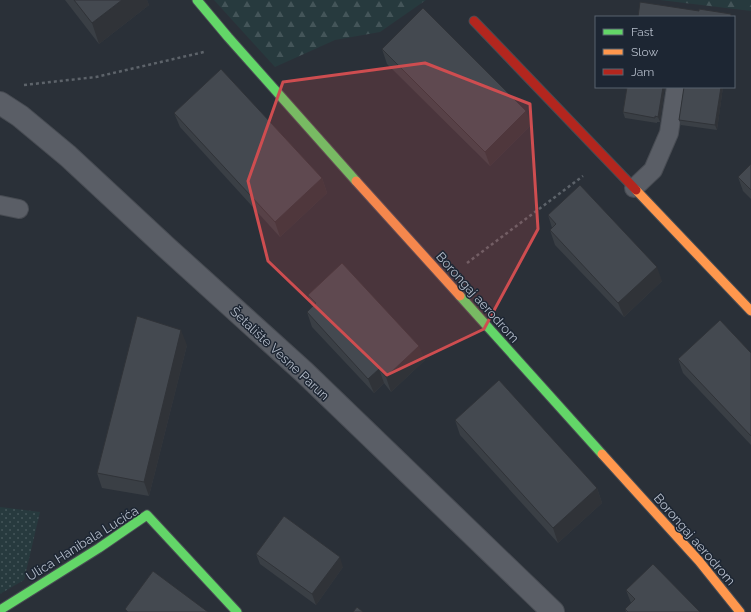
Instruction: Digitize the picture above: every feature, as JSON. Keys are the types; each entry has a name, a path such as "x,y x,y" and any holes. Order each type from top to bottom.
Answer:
{"street":[{"name":"Borongaj aerodrom","path":"197,0 445,280 699,561 740,612"},
{"path":"474,21 751,311"},
{"name":"Šetalište Vesne Parun","path":"0,103 20,116 68,156 304,372 553,612"},
{"name":"Ulica Hanibala Lucića","path":"0,610 99,548 146,515 237,612"}],"lane":[{"path":"634,188 653,170 669,133 676,88"},
{"path":"0,205 19,209"}],"path":[{"path":"22,85 96,77 204,52 228,36"},
{"path":"445,280 606,159"}],"highlighted area":[{"path":"425,63 530,104 538,229 484,329 387,375 268,261 248,181 283,82"}],"green space":[{"path":"214,0 426,0 380,32 335,40 275,67"},
{"path":"660,0 751,0 751,11"},
{"path":"0,507 40,512 24,580 0,594"}],"building":[{"path":"74,0 122,0 92,23"},
{"path":"640,2 699,11 699,9 731,14 731,16 638,16"},
{"path":"423,8 526,111 485,152 382,49"},
{"path":"221,69 322,178 275,222 174,113"},
{"path":"627,88 663,88 658,117 655,116 655,118 623,112"},
{"path":"684,88 721,88 715,125 679,120"},
{"path":"751,164 751,190 738,177"},
{"path":"580,185 657,267 618,303 550,230 556,224 548,215"},
{"path":"342,263 419,346 386,377 379,369 368,379 307,312 316,303 308,295"},
{"path":"137,316 181,330 144,482 97,473"},
{"path":"720,320 751,353 751,436 678,359"},
{"path":"499,380 597,488 553,528 455,420"},
{"path":"284,516 340,557 312,594 256,554"},
{"path":"653,564 700,612 628,612 625,609 635,599 626,590"},
{"path":"153,571 208,612 128,612 125,609"},
{"path":"357,607 363,612 353,612"}],"traffic: fast":[{"path":"197,0 356,181"},
{"path":"460,296 602,454"},
{"path":"0,610 99,548 147,515 237,612"}],"traffic: slow":[{"path":"356,181 460,296"},
{"path":"636,190 751,311"},
{"path":"602,454 699,561 740,612"}],"traffic: jam":[{"path":"474,21 636,190"}]}
